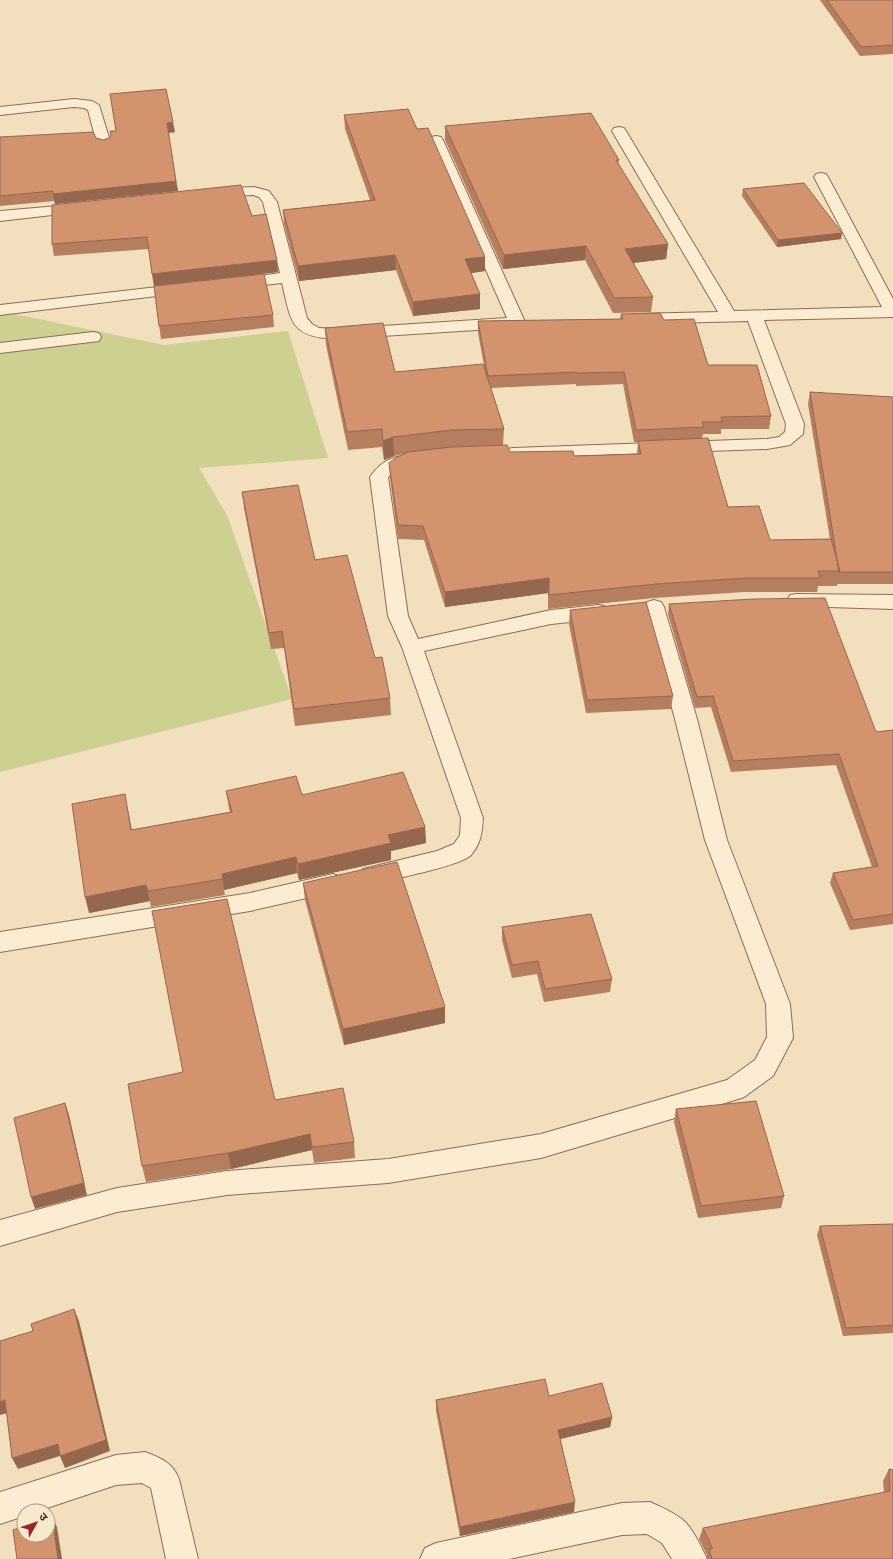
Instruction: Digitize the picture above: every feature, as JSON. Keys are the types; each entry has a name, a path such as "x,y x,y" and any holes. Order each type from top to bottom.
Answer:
{"street":[{"path":"0,111 74,103 87,104 94,108 104,144"},
{"path":"619,131 729,317"},
{"path":"196,195 235,191 254,191 264,194 270,202 299,318 305,327 314,332 335,334 525,322 436,140"},
{"path":"619,320 893,312 821,177"},
{"path":"0,216 94,206"},
{"path":"218,285 289,277"},
{"path":"0,310 195,288"},
{"path":"497,454 767,444 784,442 794,434 795,424 755,317"},
{"path":"0,348 93,337"},
{"path":"0,942 250,902 441,859 462,850 471,836 472,818 412,647 398,616 379,477 386,467 400,461 437,457"},
{"path":"782,600 893,602"},
{"path":"0,1233 117,1200 227,1183 388,1171 541,1146 735,1089 764,1068 780,1038 778,1004 716,840 686,719 654,607"},
{"path":"412,647 552,617 615,611"},
{"path":"0,1508 116,1470 145,1467 164,1479 182,1559"},
{"path":"436,1559 622,1519 650,1518 673,1532 691,1559"}],"green space":[{"path":"0,311 164,345 288,331 328,458 199,468 227,515 292,699 0,772"}],"building":[{"path":"827,0 893,0 893,45 861,47"},
{"path":"166,89 173,122 167,123 176,181 53,194 53,191 0,196 0,137 93,132 96,138 103,140 109,138 111,135 110,131 116,131 110,94"},
{"path":"408,109 417,129 428,128 485,257 465,259 480,294 413,302 395,255 298,266 283,210 375,200 344,115"},
{"path":"591,113 619,160 616,160 668,244 625,249 653,297 614,298 586,246 504,255 445,126"},
{"path":"804,183 842,233 778,240 743,189"},
{"path":"241,185 252,216 266,214 277,260 152,274 147,237 52,244 52,205"},
{"path":"264,274 273,315 159,326 154,286"},
{"path":"660,313 664,320 694,319 708,365 757,365 771,416 721,417 722,422 702,422 704,427 636,430 624,372 576,372 488,376 478,321 623,319 621,314"},
{"path":"383,323 395,372 483,364 504,429 452,430 393,437 383,441 382,429 347,432 325,328"},
{"path":"810,392 893,397 893,572 839,572"},
{"path":"708,438 728,507 759,506 770,540 831,539 840,571 818,571 820,578 746,578 656,584 549,595 549,578 445,592 423,526 398,525 389,463 408,452 452,447 507,445 510,452 573,451 574,456 641,454 638,441"},
{"path":"298,485 315,560 347,555 375,658 382,657 390,698 294,709 282,631 269,633 242,492"},
{"path":"825,598 876,732 893,730 893,914 853,920 833,873 878,866 839,754 733,761 713,696 697,697 669,604 753,599"},
{"path":"646,602 673,696 587,700 570,610"},
{"path":"403,772 425,827 388,835 391,843 298,864 296,857 222,874 223,879 148,891 146,885 85,897 72,804 125,794 131,830 232,812 226,791 296,776 302,795"},
{"path":"397,862 445,1007 343,1029 303,883"},
{"path":"227,899 275,1100 343,1088 354,1142 312,1147 310,1134 228,1153 142,1166 128,1084 183,1072 152,911"},
{"path":"591,914 612,979 545,989 538,961 512,965 502,927"},
{"path":"756,1101 784,1196 701,1206 676,1109"},
{"path":"65,1103 84,1183 31,1197 14,1118"},
{"path":"893,1224 893,1325 846,1328 820,1226"},
{"path":"74,1309 106,1440 60,1456 58,1444 12,1458 5,1400 0,1402 0,1341 33,1331 31,1324"},
{"path":"545,1379 549,1396 602,1383 612,1417 558,1430 575,1502 460,1527 436,1400"},
{"path":"889,1469 893,1470 893,1559 712,1559 709,1549 712,1549 712,1547 703,1528 890,1491"},
{"path":"16,1529 16,1543 56,1543 58,1559 17,1559 13,1530"}]}
